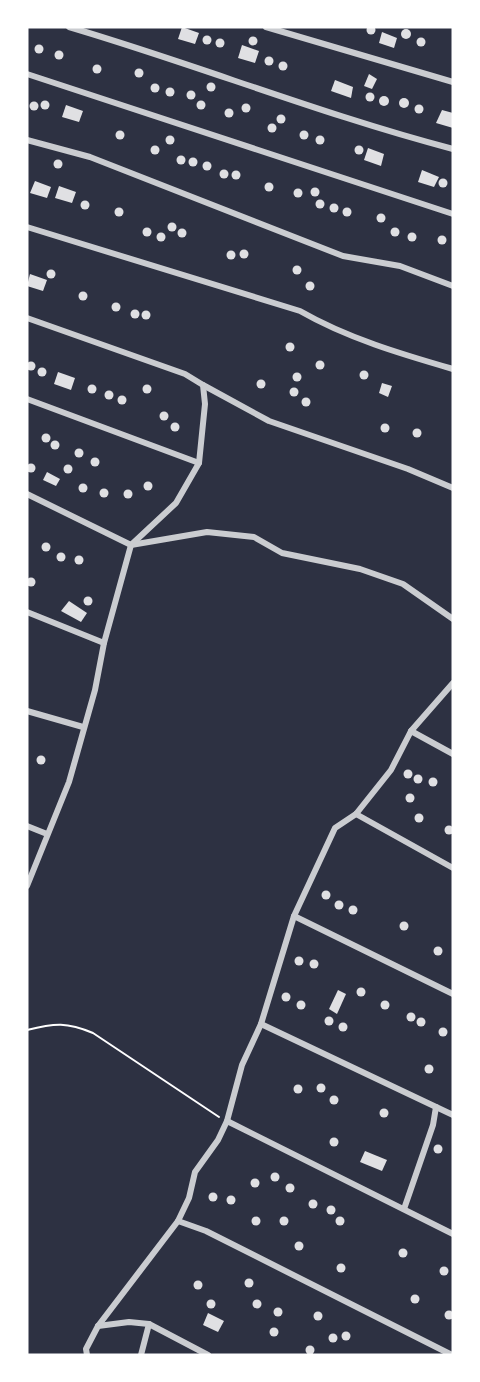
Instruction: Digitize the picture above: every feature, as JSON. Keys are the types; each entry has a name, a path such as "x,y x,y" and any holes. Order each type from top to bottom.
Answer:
{"street":[{"path":"69,27 170,57 390,133 453,149"},
{"path":"266,27 453,81"},
{"path":"27,74 453,214"},
{"path":"27,140 90,157 343,256 400,266 453,286"},
{"path":"27,227 300,311 319,322 396,353 453,369"},
{"path":"27,318 186,374 269,420 408,469 453,488"},
{"path":"27,886 69,782 95,690 104,643 131,545 176,504 199,463 205,404 203,385"},
{"path":"27,399 199,463"},
{"path":"27,494 131,545 207,532 254,537 282,553 360,569 403,584 453,619"},
{"path":"27,612 104,643"},
{"path":"87,1355 86,1348 98,1326 178,1221 189,1198 195,1172 218,1140 227,1121 242,1065 261,1024 294,916 335,828 356,814 390,770 411,731 453,683"},
{"path":"27,711 83,727"},
{"path":"411,731 453,753"},
{"path":"356,814 453,868"},
{"path":"27,826 47,834"},
{"path":"294,916 453,994"},
{"path":"261,1024 453,1115"},
{"path":"404,1209 433,1125 436,1107"},
{"path":"227,1121 453,1233"},
{"path":"178,1221 206,1231 452,1355"},
{"path":"98,1326 129,1322 149,1324 208,1355"},
{"path":"141,1355 149,1324"}],"path":[{"path":"27,1030 49,1025 71,1024 93,1034 227,1121"}],"building":[{"path":"371,26 375,30 371,34 367,30"},
{"path":"182,27 199,33 195,44 178,39"},
{"path":"406,29 410,30 410,38 406,39 402,38 401,34 402,30"},
{"path":"382,32 397,38 394,48 379,43"},
{"path":"207,35 212,40 207,45 202,40"},
{"path":"253,36 258,41 253,46 248,41"},
{"path":"421,37 426,42 421,47 416,42"},
{"path":"220,38 225,43 220,48 215,43"},
{"path":"39,44 44,49 39,54 34,49"},
{"path":"242,45 259,51 255,63 238,58"},
{"path":"59,50 64,55 59,60 54,55"},
{"path":"269,56 274,61 269,66 264,61"},
{"path":"283,61 288,66 283,71 278,66"},
{"path":"97,64 102,69 97,74 92,69"},
{"path":"139,68 144,73 139,78 134,73"},
{"path":"369,74 377,79 372,89 364,86"},
{"path":"335,80 353,87 351,98 331,91"},
{"path":"211,82 216,87 211,92 206,87"},
{"path":"155,83 160,88 155,93 150,88"},
{"path":"170,87 175,92 170,97 165,92"},
{"path":"191,90 196,95 191,100 186,95"},
{"path":"370,92 375,97 370,102 365,97"},
{"path":"384,96 388,97 388,105 384,106 380,105 379,101 380,97"},
{"path":"404,98 409,103 404,108 399,103"},
{"path":"45,100 50,105 45,110 40,105"},
{"path":"201,100 206,105 201,110 196,105"},
{"path":"34,101 39,106 34,111 29,106"},
{"path":"246,103 251,108 246,113 241,108"},
{"path":"66,105 83,111 79,122 62,117"},
{"path":"419,105 423,109 419,113 415,109"},
{"path":"229,108 234,113 229,118 224,113"},
{"path":"442,110 453,113 453,128 436,123"},
{"path":"281,114 286,119 281,124 276,119"},
{"path":"272,123 277,128 272,133 267,128"},
{"path":"120,130 125,135 120,140 115,135"},
{"path":"304,130 309,135 304,140 299,135"},
{"path":"170,135 175,140 170,145 165,140"},
{"path":"320,135 325,140 320,145 315,140"},
{"path":"155,145 160,150 155,155 150,150"},
{"path":"359,145 364,150 359,155 354,150"},
{"path":"368,148 384,154 381,166 364,160"},
{"path":"181,155 186,160 181,165 176,160"},
{"path":"193,157 198,162 193,167 188,162"},
{"path":"58,159 63,164 58,169 53,164"},
{"path":"207,161 212,166 207,171 202,166"},
{"path":"224,169 229,174 224,179 219,174"},
{"path":"236,170 241,175 236,180 231,175"},
{"path":"422,170 439,177 434,187 418,182"},
{"path":"443,178 448,183 443,188 438,183"},
{"path":"35,181 51,187 47,198 30,193"},
{"path":"269,182 274,187 269,192 264,187"},
{"path":"59,186 76,192 72,203 55,198"},
{"path":"315,187 320,192 315,197 310,192"},
{"path":"298,188 303,193 298,198 293,193"},
{"path":"320,199 325,204 320,209 315,204"},
{"path":"85,200 90,205 85,210 80,205"},
{"path":"334,203 339,208 334,213 329,208"},
{"path":"119,207 124,212 119,217 114,212"},
{"path":"347,207 352,212 347,217 342,212"},
{"path":"381,213 386,218 381,223 376,218"},
{"path":"172,222 177,227 172,232 167,227"},
{"path":"147,227 152,232 147,237 142,232"},
{"path":"395,227 400,232 395,237 390,232"},
{"path":"182,228 187,233 182,238 177,233"},
{"path":"161,232 166,237 161,242 156,237"},
{"path":"412,232 417,237 412,242 407,237"},
{"path":"442,235 447,240 442,245 437,240"},
{"path":"244,249 249,254 244,259 239,254"},
{"path":"231,250 236,255 231,260 226,255"},
{"path":"297,265 302,270 297,275 292,270"},
{"path":"51,269 56,274 51,279 46,274"},
{"path":"30,274 47,280 43,291 27,286"},
{"path":"310,281 315,286 310,291 305,286"},
{"path":"83,291 88,296 83,301 78,296"},
{"path":"116,302 121,307 116,312 111,307"},
{"path":"135,309 140,314 135,319 130,314"},
{"path":"146,310 151,315 146,320 141,315"},
{"path":"290,342 295,347 290,352 285,347"},
{"path":"320,360 325,365 320,370 315,365"},
{"path":"31,361 36,366 31,371 26,366"},
{"path":"42,367 47,372 42,377 37,372"},
{"path":"364,370 369,375 364,380 359,375"},
{"path":"58,372 75,378 71,390 54,384"},
{"path":"297,372 302,377 297,382 292,377"},
{"path":"261,379 266,384 261,389 256,384"},
{"path":"382,383 392,386 388,397 379,393"},
{"path":"92,384 97,389 92,394 87,389"},
{"path":"147,384 152,389 147,394 142,389"},
{"path":"294,387 299,392 294,397 289,392"},
{"path":"109,390 114,395 109,400 104,395"},
{"path":"122,395 127,400 122,405 117,400"},
{"path":"306,397 311,402 306,407 301,402"},
{"path":"164,411 169,416 164,421 159,416"},
{"path":"175,422 180,427 175,432 170,427"},
{"path":"385,423 390,428 385,433 380,428"},
{"path":"417,428 422,433 417,438 412,433"},
{"path":"46,433 51,438 46,443 41,438"},
{"path":"55,440 60,445 55,450 50,445"},
{"path":"79,448 84,453 79,458 74,453"},
{"path":"95,457 100,462 95,467 90,462"},
{"path":"31,464 35,468 31,472 27,468"},
{"path":"68,464 73,469 68,474 63,469"},
{"path":"47,472 60,479 56,486 43,480"},
{"path":"148,481 153,486 148,491 143,486"},
{"path":"83,483 88,488 83,493 78,488"},
{"path":"104,488 109,493 104,498 99,493"},
{"path":"128,489 133,494 128,499 123,494"},
{"path":"46,542 51,547 46,552 41,547"},
{"path":"61,552 66,557 61,562 56,557"},
{"path":"79,555 84,560 79,565 74,560"},
{"path":"31,578 35,582 31,586 27,582"},
{"path":"88,596 93,601 88,606 83,601"},
{"path":"69,601 87,613 81,622 61,611"},
{"path":"41,755 46,760 41,765 36,760"},
{"path":"408,769 413,774 408,779 403,774"},
{"path":"418,774 423,779 418,784 413,779"},
{"path":"433,777 438,782 433,787 428,782"},
{"path":"410,793 415,798 410,803 405,798"},
{"path":"419,813 424,818 419,823 414,818"},
{"path":"449,826 453,830 449,834 445,830"},
{"path":"326,890 331,895 326,900 321,895"},
{"path":"339,900 344,905 339,910 334,905"},
{"path":"353,905 358,910 353,915 348,910"},
{"path":"404,921 409,926 404,931 399,926"},
{"path":"438,946 443,951 438,956 433,951"},
{"path":"299,956 304,961 299,966 294,961"},
{"path":"314,959 319,964 314,969 309,964"},
{"path":"361,987 366,992 361,997 356,992"},
{"path":"338,990 346,994 337,1014 329,1009"},
{"path":"286,992 291,997 286,1002 281,997"},
{"path":"301,1000 306,1005 301,1010 296,1005"},
{"path":"385,1000 390,1005 385,1010 380,1005"},
{"path":"411,1012 416,1017 411,1022 406,1017"},
{"path":"329,1016 334,1021 329,1026 324,1021"},
{"path":"421,1017 426,1022 421,1027 416,1022"},
{"path":"343,1022 348,1027 343,1032 338,1027"},
{"path":"443,1027 448,1032 443,1037 438,1032"},
{"path":"429,1064 434,1069 429,1074 424,1069"},
{"path":"321,1083 326,1088 321,1093 316,1088"},
{"path":"298,1084 303,1089 298,1094 293,1089"},
{"path":"334,1095 339,1100 334,1105 329,1100"},
{"path":"384,1108 389,1113 384,1118 379,1113"},
{"path":"334,1137 339,1142 334,1147 329,1142"},
{"path":"438,1144 443,1149 438,1154 433,1149"},
{"path":"365,1151 387,1160 382,1171 360,1162"},
{"path":"275,1172 280,1177 275,1182 270,1177"},
{"path":"255,1178 260,1183 255,1188 250,1183"},
{"path":"290,1183 295,1188 290,1193 285,1188"},
{"path":"213,1192 218,1197 213,1202 208,1197"},
{"path":"231,1195 236,1200 231,1205 226,1200"},
{"path":"313,1199 318,1204 313,1209 308,1204"},
{"path":"331,1205 336,1210 331,1215 326,1210"},
{"path":"256,1216 261,1221 256,1226 251,1221"},
{"path":"284,1216 289,1221 284,1226 279,1221"},
{"path":"340,1216 345,1221 340,1226 335,1221"},
{"path":"299,1241 304,1246 299,1251 294,1246"},
{"path":"403,1248 408,1253 403,1258 398,1253"},
{"path":"341,1263 346,1268 341,1273 336,1268"},
{"path":"444,1266 449,1271 444,1276 439,1271"},
{"path":"249,1278 254,1283 249,1288 244,1283"},
{"path":"198,1280 203,1285 198,1290 193,1285"},
{"path":"415,1294 420,1299 415,1304 410,1299"},
{"path":"211,1299 216,1304 211,1309 206,1304"},
{"path":"257,1299 262,1304 257,1309 252,1304"},
{"path":"278,1307 283,1312 278,1317 273,1312"},
{"path":"449,1310 454,1315 449,1320 444,1315"},
{"path":"318,1311 323,1316 318,1321 313,1316"},
{"path":"208,1313 224,1321 218,1332 203,1325"},
{"path":"274,1327 279,1332 274,1337 269,1332"},
{"path":"346,1331 351,1336 346,1341 341,1336"},
{"path":"333,1333 338,1338 333,1343 328,1338"},
{"path":"310,1345 315,1350 310,1355 305,1350"}]}
